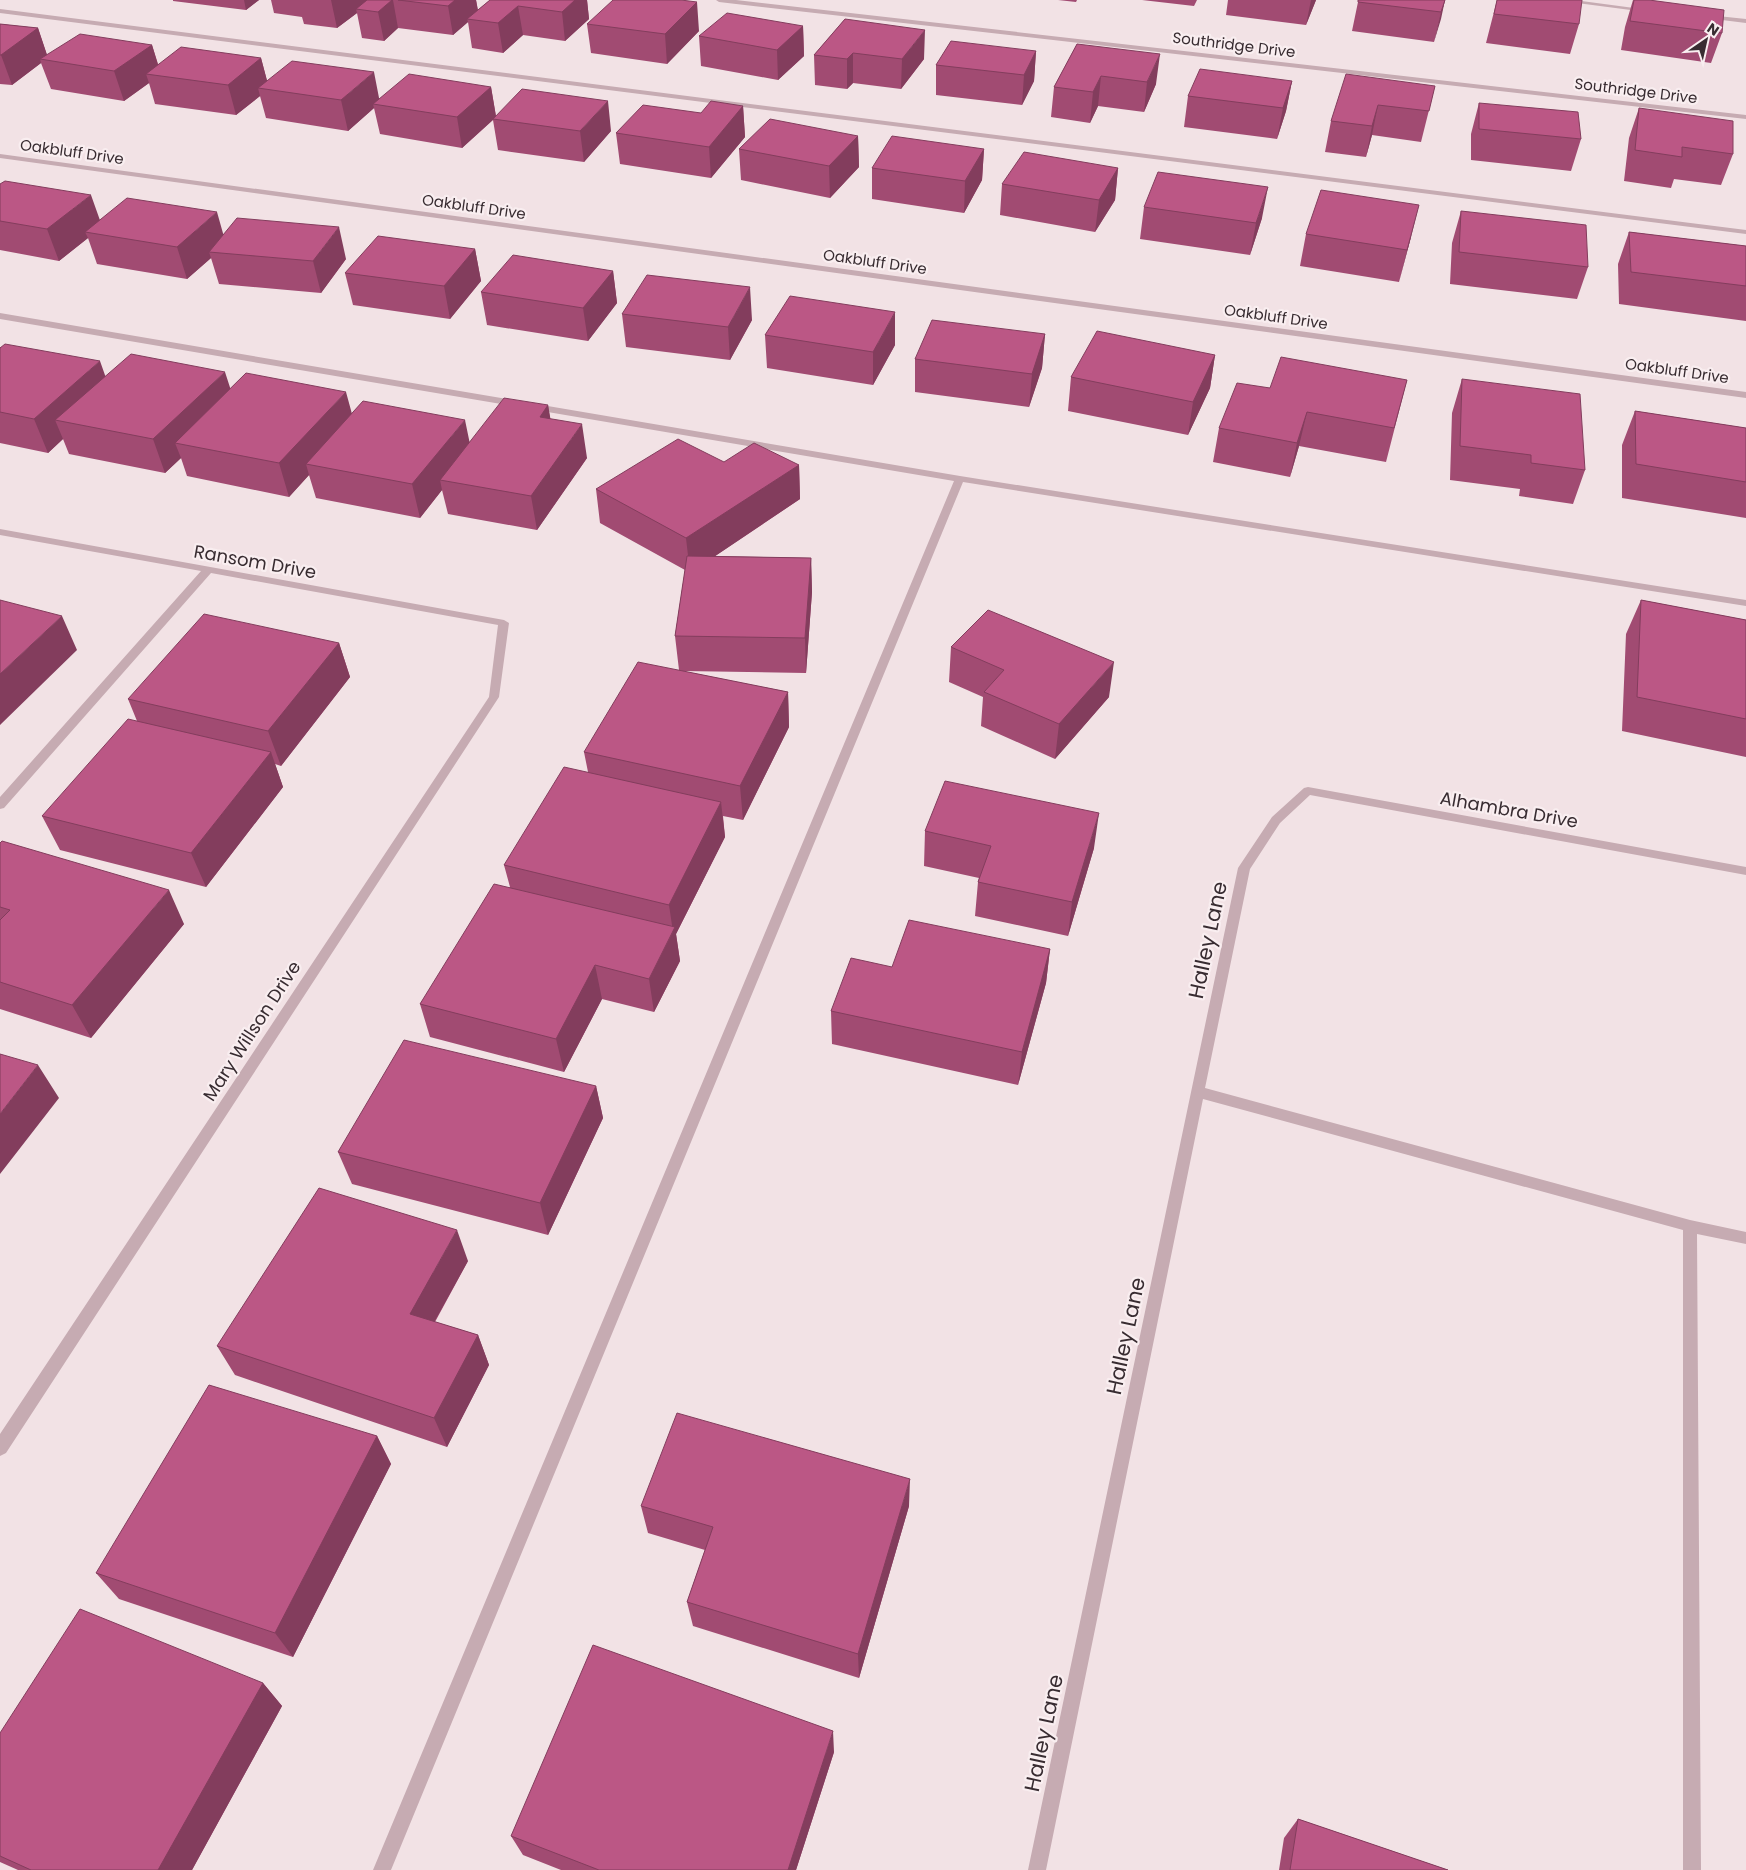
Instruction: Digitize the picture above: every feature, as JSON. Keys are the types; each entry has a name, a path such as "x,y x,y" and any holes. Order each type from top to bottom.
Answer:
{"street":[{"name":"Southridge Drive","path":"719,0 1746,117"},
{"path":"1557,0 1651,10"},
{"path":"0,11 1746,232"},
{"path":"1699,16 1746,21"},
{"name":"Oakbluff Drive","path":"0,156 1746,395"},
{"path":"0,316 960,479 1746,602"},
{"path":"382,1870 960,479"},
{"name":"Ransom Drive","path":"0,532 504,623"},
{"path":"0,805 208,570"},
{"name":"Mary Willson Drive","path":"0,1448 494,697 504,623"},
{"name":"Alhambra Drive","path":"1276,820 1308,791 1746,871"},
{"name":"Halley Lane","path":"1037,1870 1244,868 1276,820"},
{"path":"1198,1092 1690,1226 1746,1238"},
{"path":"1690,1226 1692,1870"}],"building":[{"path":"367,0 392,0 378,12 356,9"},
{"path":"398,0 455,0 448,6"},
{"path":"490,0 575,0 562,12 518,6 498,23 467,19"},
{"path":"613,0 681,0 697,2 665,34 587,24"},
{"path":"1358,0 1445,0 1441,12 1358,2"},
{"path":"1497,0 1582,0 1579,24 1494,14"},
{"path":"1634,0 1649,0 1724,10 1722,33 1630,21"},
{"path":"727,13 803,26 777,50 699,36"},
{"path":"845,19 925,30 902,59 853,53 847,59 814,55"},
{"path":"0,24 38,28 0,55"},
{"path":"80,34 152,45 114,71 40,59"},
{"path":"951,41 1036,51 1024,75 936,65"},
{"path":"1077,44 1160,54 1147,82 1101,76 1093,92 1054,87"},
{"path":"181,47 261,58 228,85 146,74"},
{"path":"292,61 374,72 341,100 258,88"},
{"path":"1200,69 1292,81 1283,108 1188,96"},
{"path":"409,74 491,87 457,117 373,104"},
{"path":"1346,74 1435,86 1429,111 1378,105 1372,126 1331,121"},
{"path":"522,89 608,101 580,131 493,119"},
{"path":"711,101 743,106 709,147 616,133 643,105 701,113"},
{"path":"1479,103 1578,112 1581,139 1479,129"},
{"path":"1639,108 1733,121 1733,154 1682,147 1682,157 1635,150"},
{"path":"770,119 858,136 829,166 739,149"},
{"path":"892,136 984,149 965,181 872,168"},
{"path":"1024,152 1118,168 1099,200 1002,184"},
{"path":"1158,172 1268,187 1256,223 1144,207"},
{"path":"5,181 91,195 47,229 0,221 0,184"},
{"path":"1321,190 1419,205 1407,250 1306,234"},
{"path":"127,198 217,212 177,247 85,232"},
{"path":"1461,211 1586,225 1588,267 1459,252"},
{"path":"237,218 339,227 313,261 209,252"},
{"path":"1629,232 1746,246 1746,286 1631,272"},
{"path":"378,236 475,249 444,286 345,273"},
{"path":"513,255 613,271 583,308 481,292"},
{"path":"647,275 750,287 728,327 622,314"},
{"path":"790,296 895,312 873,352 765,335"},
{"path":"932,320 1045,334 1032,374 915,359"},
{"path":"1097,331 1215,355 1193,402 1071,377"},
{"path":"5,344 100,361 34,419 0,412 0,348"},
{"path":"131,354 225,372 153,439 55,420"},
{"path":"1281,357 1407,380 1394,428 1307,412 1297,443 1219,428 1237,383 1270,388"},
{"path":"246,373 346,392 279,463 175,443"},
{"path":"1462,379 1580,394 1585,470 1531,463 1531,455 1460,446"},
{"path":"504,398 548,405 540,417 582,424 531,496 440,480"},
{"path":"363,401 465,420 412,484 306,464"},
{"path":"1635,411 1746,428 1746,482 1636,464"},
{"path":"678,439 724,462 754,443 799,465 686,538 596,489"},
{"path":"687,556 811,558 805,638 675,636"},
{"path":"0,600 62,616 0,674"},
{"path":"1641,600 1746,620 1746,719 1637,697"},
{"path":"988,610 1114,662 1059,724 984,692 1004,670 951,647"},
{"path":"204,614 339,643 268,731 128,699"},
{"path":"638,662 788,692 740,786 584,752"},
{"path":"128,719 271,752 191,853 42,816"},
{"path":"564,767 721,802 669,905 504,865"},
{"path":"945,781 1099,813 1072,902 978,882 991,846 925,831"},
{"path":"2,841 169,890 72,1005 0,982 0,920 10,910 0,907 0,843"},
{"path":"494,884 675,927 649,979 595,965 556,1039 420,1004"},
{"path":"909,920 1050,949 1022,1052 831,1011 851,958 892,967"},
{"path":"404,1040 596,1086 540,1203 338,1152"},
{"path":"0,1054 38,1065 0,1114"},
{"path":"319,1188 457,1230 410,1314 478,1335 434,1418 217,1346"},
{"path":"209,1385 377,1436 275,1633 96,1573"},
{"path":"677,1413 910,1479 858,1654 687,1602 713,1527 641,1506"},
{"path":"80,1609 263,1683 158,1870 31,1870 0,1856 0,1733"},
{"path":"593,1645 833,1731 788,1870 599,1870 511,1836"},
{"path":"1298,1819 1448,1870 1290,1870"}]}
